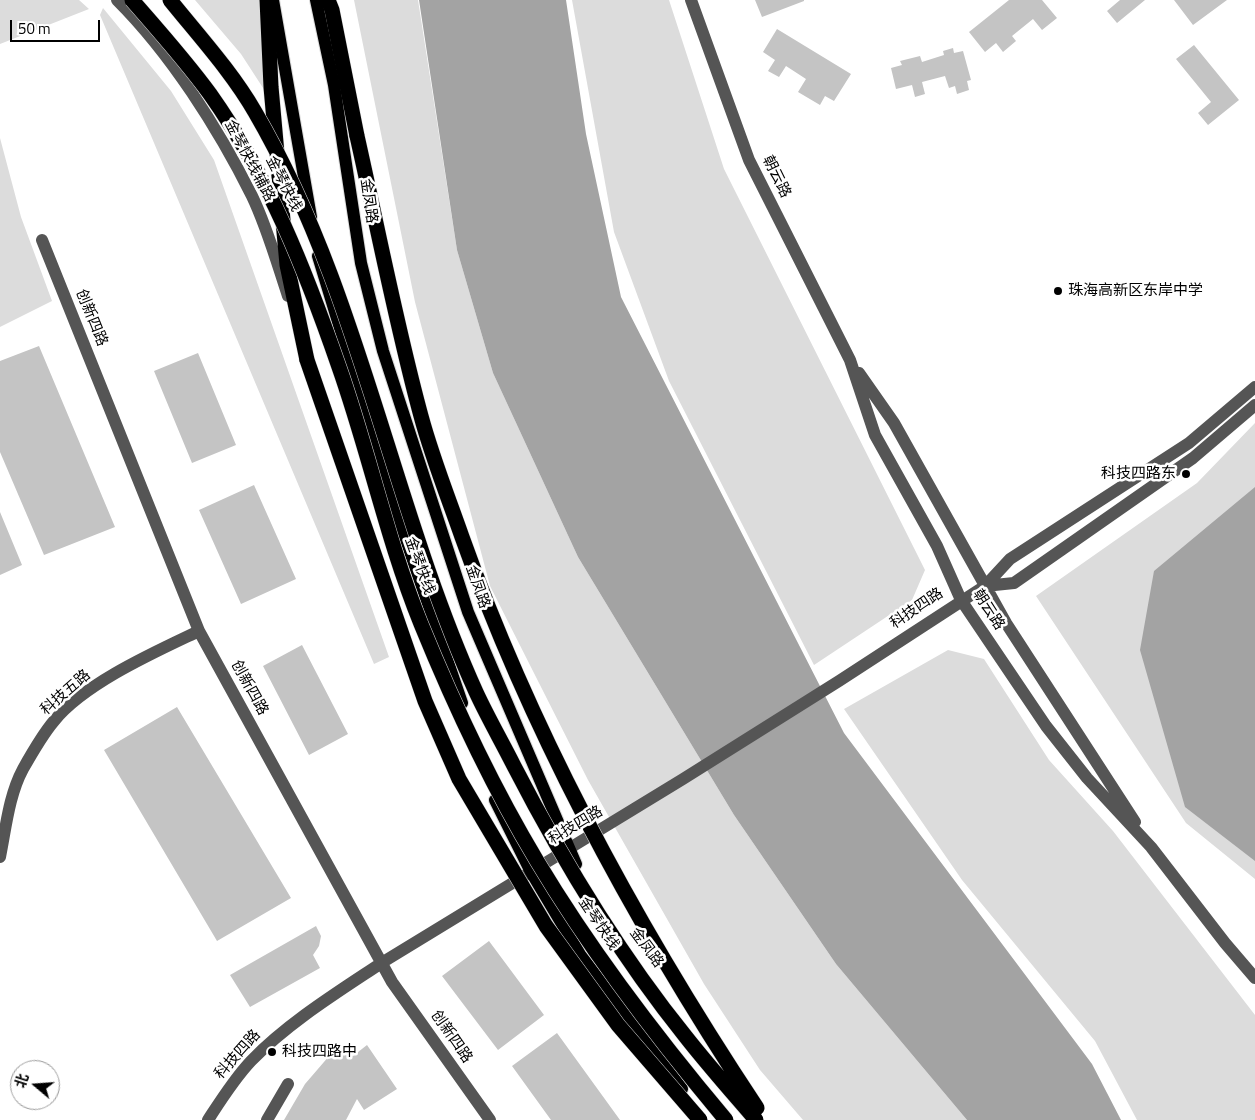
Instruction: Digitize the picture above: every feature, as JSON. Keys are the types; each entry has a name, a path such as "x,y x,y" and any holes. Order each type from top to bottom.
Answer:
{"highway":[{"name":"金琴快线","path":"132,0 210,95 250,158 292,242 340,369 388,535 452,696 489,773 535,857 574,920 630,1001 674,1058 726,1120"},
{"name":"金琴快线","path":"170,0 254,110 289,177 329,270 436,592 476,693 553,841 618,943 684,1034 756,1120"},
{"path":"267,0 271,87 287,265 307,360 425,700 459,779 546,926 618,1026 700,1120"},
{"path":"328,0 332,10 357,136 421,416 476,577 518,677 591,827 677,983 763,1120"}],"main road":[{"path":"273,0 320,267 391,496 494,800 531,872 581,956 686,1095 708,1120"},
{"name":"金凤路","path":"316,0 334,85 360,263 383,351 468,612 568,850 611,929 716,1068 763,1120"}],"street":[{"name":"金琴快线辅路","path":"117,0 166,57 214,128 253,198 288,295 307,360"},
{"name":"朝云路","path":"692,0 749,160 850,360 894,423 985,586 1151,848"},
{"name":"创新四路","path":"42,240 199,631 383,962 392,982 490,1120"},
{"name":"朝云路","path":"850,360 875,435 937,546 961,600 1046,726 1087,778 1151,848 1225,943 1255,978"},
{"name":"科技四路","path":"208,1120 233,1083 280,1034 383,962 683,779 985,586 1010,559 1188,443 1255,387"},
{"name":"科技四路","path":"985,586 1014,583 1193,458 1255,405"},
{"name":"科技五路","path":"0,857 9,809 23,769 55,720 82,696 113,675 199,631"},
{"path":"267,1120 288,1084"}],"shaded area":[{"path":"0,0 79,0 89,9 0,44"},
{"path":"195,0 259,0 278,111 241,54"},
{"path":"354,0 418,0 457,250 493,373 578,557 734,815 836,964 967,1120 803,1120 760,1070 704,984 588,780 490,586 415,302"},
{"path":"419,0 566,0 586,134 621,297 844,733 1092,1064 1121,1120 967,1120 836,964 734,815 578,557 493,373 457,250"},
{"path":"572,0 669,0 724,169 925,570 912,600 814,665 669,381 614,232"},
{"path":"103,8 171,91 214,160 389,657 374,664 100,15"},
{"path":"0,138 21,217 52,301 0,327"},
{"path":"1255,423 1255,879 1186,823 1036,596 1197,483"},
{"path":"1255,487 1255,861 1185,807 1140,650 1154,571"},
{"path":"948,650 984,659 1049,760 1113,831 1255,1015 1255,1120 1137,1120 1095,1041 962,880 844,709"}],"building":[{"path":"755,0 804,0 804,1 762,17"},
{"path":"1009,0 1042,0 1057,18 1042,30 1033,19 1012,36 1016,41 1003,52 996,43 985,52 969,32"},
{"path":"1120,0 1145,0 1117,23 1107,11"},
{"path":"1174,0 1227,0 1193,25"},
{"path":"777,29 851,74 834,101 825,96 820,105 798,92 806,79 786,66 779,77 768,71 775,60 763,52"},
{"path":"1194,45 1239,100 1208,125 1198,113 1211,102 1176,59"},
{"path":"953,48 954,53 963,51 971,80 967,81 969,90 957,94 955,86 949,88 945,76 922,82 925,94 915,97 912,85 896,89 891,68 902,65 900,61 920,56 922,62 944,55 943,51"},
{"path":"39,346 115,527 44,555 0,452 0,361"},
{"path":"198,353 236,445 192,463 154,371"},
{"path":"254,485 296,579 241,604 199,510"},
{"path":"0,512 22,565 0,575"},
{"path":"302,645 348,734 309,755 263,666"},
{"path":"177,707 291,898 217,941 104,750"},
{"path":"316,926 321,936 319,946 313,955 320,968 250,1007 230,975"},
{"path":"489,941 544,1015 498,1050 442,976"},
{"path":"557,1033 620,1120 551,1120 512,1066"},
{"path":"367,1045 397,1089 364,1110 357,1099 346,1120 284,1120 305,1084 336,1048 353,1056"}],"place":[{"name":"珠海高新区东岸中学","path":"1058,291"},
{"name":"科技四路东","path":"1186,474"},
{"name":"科技四路中","path":"272,1052"}]}
